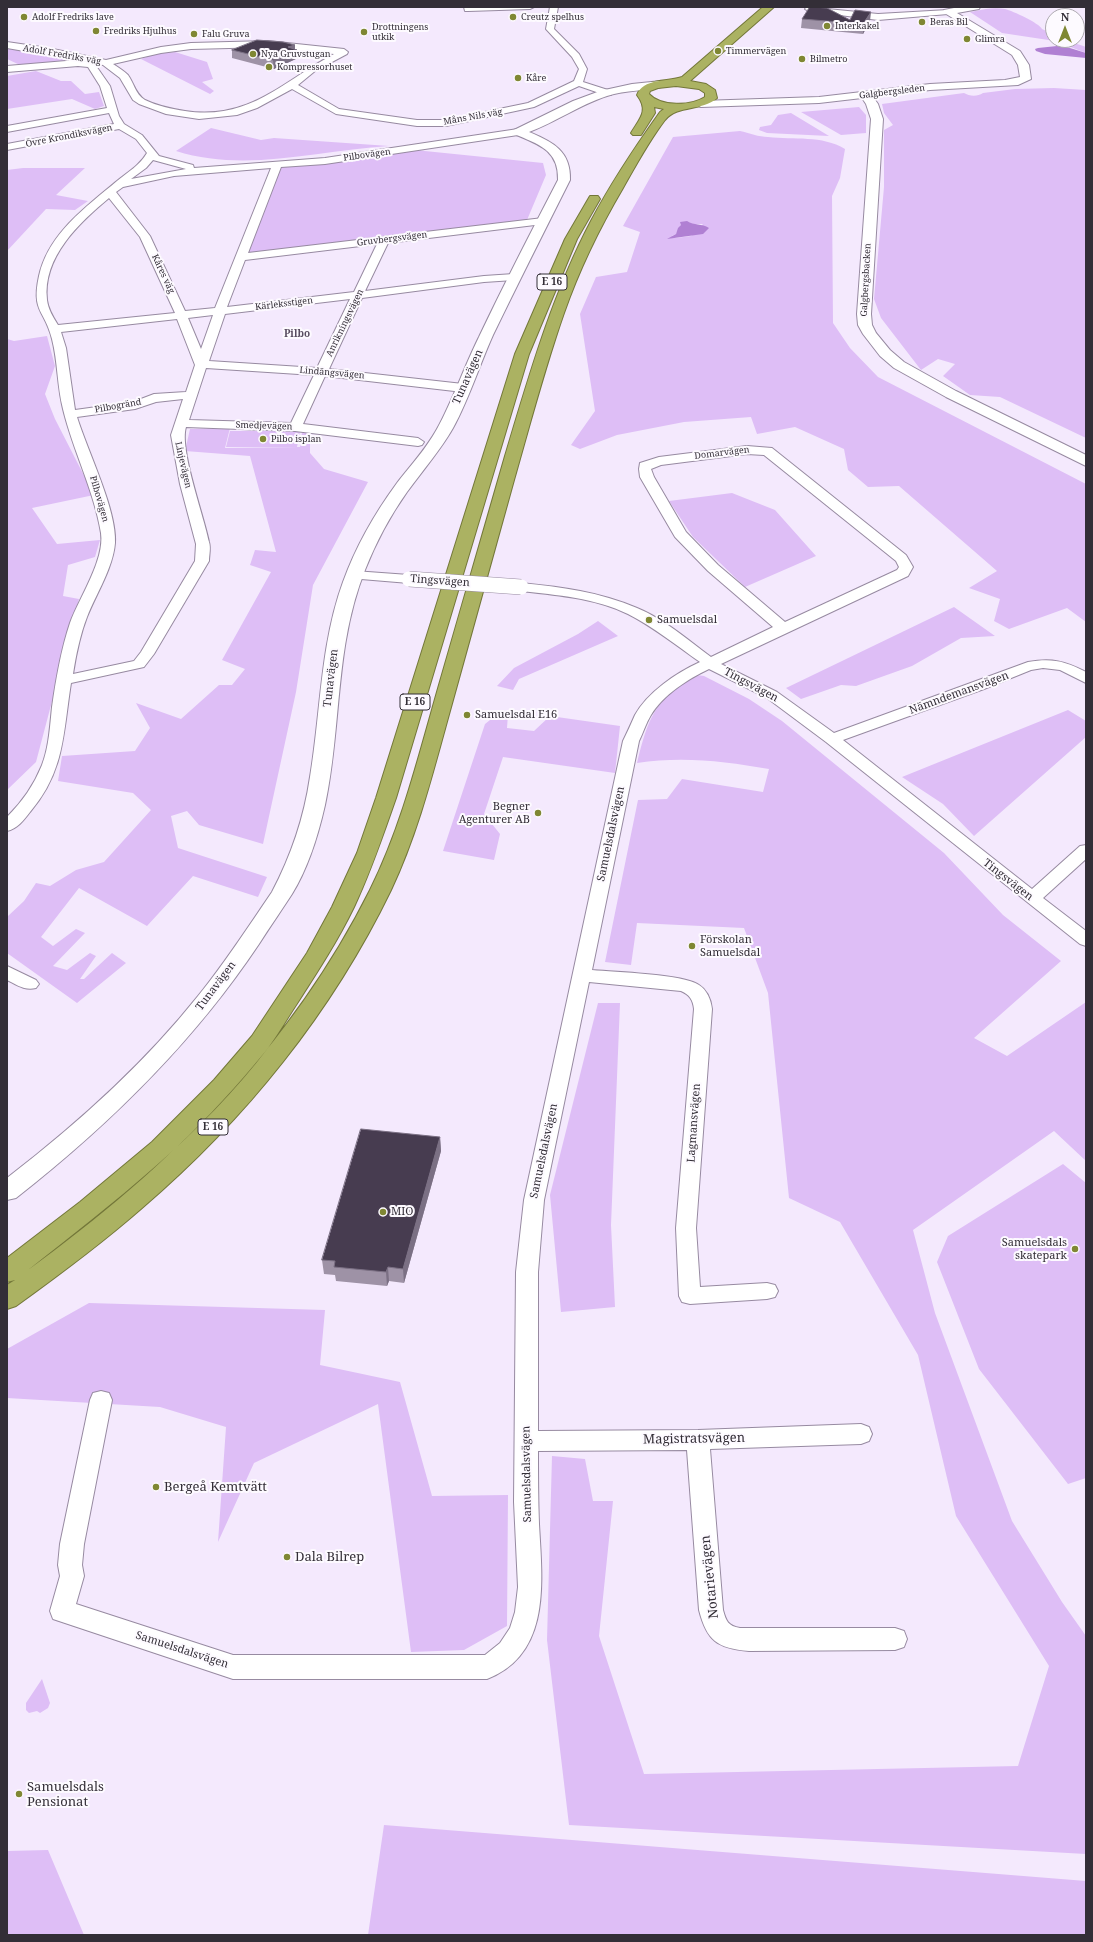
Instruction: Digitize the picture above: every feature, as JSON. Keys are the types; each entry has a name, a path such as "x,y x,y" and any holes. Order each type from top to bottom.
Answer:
{"highway":[{"path":"646,98 643,95 645,89 686,79 769,7"},
{"path":"701,104 710,99 708,76 712,66 781,7"},
{"path":"676,82 696,85 710,92"},
{"name":"E 16","path":"646,98 660,104 681,106"},
{"name":"E 16","path":"7,1272 118,1186 161,1148 222,1086 260,1042 317,955 344,907 367,854 386,798 522,354 572,239 603,185 647,118 649,113 646,98"},
{"name":"E 16","path":"7,1299 106,1224 179,1160 212,1128 251,1086 294,1034 336,974 353,945 397,855 412,812 526,411 558,310 597,222 632,162 664,114 681,106 701,104"}],"street":[{"path":"468,8 530,7"},
{"path":"554,7 550,29 576,56 583,69 578,83 608,93"},
{"path":"809,10 878,17 948,12 975,7"},
{"name":"Galgbergsleden","path":"701,104 757,101 800,101 866,96 930,87 1018,82 1025,78 1026,74 1022,60 1016,53 948,12"},
{"path":"106,63 181,47 253,44 292,46 327,55 331,57 331,60 328,62"},
{"name":"Adolf Fredriks väg","path":"7,45 48,50 106,63 124,76 120,92 136,98 152,107 182,114 211,116 245,110 292,85 312,69 328,62 344,52 292,46"},
{"path":"7,69 85,63 92,65 105,86 120,92 111,110"},
{"name":"Måns Nils väg","path":"292,85 336,111 417,123 446,124 531,105 578,83"},
{"name":"Pilbovägen","path":"114,189 174,173 342,159 518,132 585,100 641,85 661,84"},
{"name":"Galgbergsleden","path":"710,92 725,99 757,101"},
{"name":"Pilbovägen","path":"608,93 626,93 646,98"},
{"name":"Galgbergsbacken","path":"866,96 872,104 877,119 864,325 885,354 916,376 1086,461"},
{"path":"7,129 111,110"},
{"path":"111,110 120,126"},
{"path":"18,116 47,140"},
{"name":"Övre Krondiksvägen","path":"7,147 120,126 139,137 151,154 156,158 167,162 212,169"},
{"name":"Tunavägen","path":"10,1184 98,1115 162,1054 215,990 282,893 292,873 315,802 320,777 336,641 340,621 354,575 376,527 397,495 442,434 514,277 564,180 566,168 562,159 555,151 539,141 518,132"},
{"name":"Pilbovägen","path":"7,826 26,807 36,793 48,771 56,742 64,680 77,625 106,552 108,541 95,483 70,414 63,381 60,348 54,329 44,311 41,302 45,274 52,254 63,234 144,165 151,154"},
{"name":"Linjevägen","path":"64,680 139,664 147,654 202,561 203,544 177,441 190,395 220,311 277,165"},
{"name":"Kåres väg","path":"114,189 145,236 201,364"},
{"name":"Gruvbergsvägen","path":"240,257 543,221"},
{"name":"Anrikningsvägen","path":"295,427 384,240"},
{"name":"Kärleksstigen","path":"54,329 359,295 484,279 514,277"},
{"name":"Lindängsvägen","path":"201,364 321,372 463,388"},
{"name":"Pilbogränd","path":"70,414 135,405 154,398 190,395"},
{"name":"Smedjevägen","path":"181,424 295,427 418,442"},
{"name":"Domarvägen","path":"710,662 903,573 906,567 904,561 767,451 747,450 659,462 645,466 647,477 680,534 713,568 783,628"},
{"name":"Tingsvägen","path":"354,575 521,587 569,592 602,600 633,611 659,626 710,662 772,695 832,739 1086,940"},
{"name":"Samuelsdalsvägen","path":"101,1400 72,1544 70,1565 72,1576 62,1611 234,1667 470,1668 487,1667 497,1662 509,1651 516,1640 527,1612 530,1568 526,1441 527,1272 534,1200 629,748 643,715 661,694 710,662"},
{"name":"Nämndemansvägen","path":"832,739 979,686 1028,666 1043,664 1063,666 1086,678"},
{"path":"1031,898 1044,889 1086,850"},
{"path":"7,972 30,984"},
{"name":"Lagmansvägen","path":"581,975 683,985 693,988 701,998 703,1009 686,1228 690,1296 767,1291"},
{"name":"Magistratsvägen","path":"526,1441 698,1440 861,1434"},
{"name":"Notarievägen","path":"698,1440 711,1610 715,1625 720,1632 729,1638 748,1640 895,1639"}],"shaded area":[{"path":"996,8 1005,9 1040,26 1045,30 1045,39 1002,33 970,12"},
{"path":"7,47 79,61 20,65 7,59"},
{"path":"1086,47 1086,53 1073,48"},
{"path":"1070,48 1086,53 1086,58 1045,54 1036,51 1035,49"},
{"path":"175,52 207,62 213,79 202,82 214,91 210,94 141,59 155,54"},
{"path":"36,71 61,81 71,81 85,94 99,92 104,106 95,109 72,99 7,109 7,76"},
{"path":"1054,88 1086,90 1086,438 1000,397 970,395 943,376 955,364 938,359 921,370 881,318 874,299 884,187 884,130 893,125 884,113 882,104 964,93 976,96 983,93 1015,89"},
{"path":"859,107 866,115 866,133 841,135 801,112"},
{"path":"791,113 829,136 767,133 759,130 760,127 771,125 778,115"},
{"path":"211,128 261,140 274,138 389,146 256,160 229,160 202,157 176,151"},
{"path":"740,131 765,137 817,140 845,149 840,178 832,196 833,323 850,348 878,377 1086,484 1086,622 1067,608 1009,629 994,621 1000,599 969,588 997,571 899,486 868,487 848,470 844,449 795,427 757,434 751,417 684,422 617,435 580,449 571,445 595,411 580,314 596,277 627,272 640,232 623,226 673,137","holes":["703,224 691,236 676,238 672,236 676,234 681,225"]},
{"path":"415,150 543,163 546,175 527,220 252,254 248,251 277,172 283,166"},
{"path":"23,168 85,168 56,195 88,201 75,210 46,209 7,251 7,170"},
{"path":"687,221 692,224 709,228 703,234 667,239 676,234 681,225 680,222"},
{"path":"47,336 55,366 45,394 55,419 94,495 32,508 57,544 100,540 95,557 68,565 63,596 79,599 36,762 7,790 7,339 14,341"},
{"path":"230,428 225,448 300,447 302,433 310,433 310,453 324,469 368,482 313,585 296,692 263,844 199,825 187,811 171,816 178,848 267,877 258,897 193,876 147,926 79,888 41,937 53,946 76,929 85,933 53,966 67,970 90,953 96,956 80,979 84,979 112,953 126,963 77,1003 7,953 7,917 24,901 36,883 50,886 76,870 104,862 151,810 133,793 58,781 62,756 135,751 150,728 136,703 181,719 219,685 232,685 245,669 222,660 271,572 250,565 255,550 276,552 250,456 185,451 190,429"},
{"name":"Pilbo isplan","path":"230,431 300,431 297,447 226,447"},
{"path":"732,493 775,510 816,556 745,587 693,537 669,501"},
{"path":"954,607 995,636 961,638 912,666 856,686 841,685 801,699 786,688"},
{"path":"598,621 618,636 519,679 513,690 497,686 514,668 578,634"},
{"path":"697,675 704,676 749,699 782,721 944,853 1003,915 1061,961 974,1038 1007,1056 1086,1002 1086,1161 1054,1131 913,1230 935,1313 1012,1521 1062,1602 1086,1636 1086,1854 569,1825 547,1640 552,1456 585,1459 593,1501 613,1501 599,1636 644,1774 1018,1766 1049,1666 956,1516 918,1355 840,1222 789,1198 768,993 744,928 637,923 631,965 605,962 638,800 667,799 682,779 763,792 769,769 703,760 670,760 637,763 645,734 655,711 671,692"},
{"path":"1068,710 1086,721 1086,737 974,836 943,804 902,777"},
{"path":"500,712 508,714 507,728 534,731 550,716 620,726 615,773 503,757 484,814 500,834 494,860 443,851 485,724"},
{"path":"598,1003 620,1003 611,1225 615,1307 561,1312 550,1195"},
{"path":"1063,1164 1086,1183 1086,1478 1068,1484 979,1369 937,1262 948,1236"},
{"path":"89,1303 325,1310 320,1365 400,1382 432,1496 508,1495 507,1626 464,1650 411,1652 378,1404 254,1463 218,1542 226,1427 160,1407 7,1398 7,1349"},
{"path":"42,1679 50,1703 48,1708 40,1713 37,1711 29,1713 26,1710 26,1703"},
{"path":"384,1825 1086,1881 1086,1935 368,1935"},
{"path":"48,1850 84,1935 7,1935 7,1851"}],"building":[{"path":"809,8 827,8 850,20 855,10 871,12 863,24 802,19"},
{"path":"257,40 283,42 295,45 288,47 297,50 273,60 232,50"},
{"name":"MIO","path":"361,1129 440,1137 403,1269 388,1267 386,1272 334,1267 335,1261 322,1260"}],"place":[{"name":"Adolf Fredriks lave","path":"24,17"},
{"name":"Creutz spelhus","path":"513,17"},
{"name":"Beras Bil","path":"922,22"},
{"name":"Interkakel","path":"827,26"},
{"name":"Fredriks Hjulhus","path":"96,31"},
{"name":"Drottningens utkik","path":"364,32"},
{"name":"Falu Gruva","path":"194,34"},
{"name":"Glimra","path":"967,39"},
{"name":"Timmervägen","path":"718,51"},
{"name":"Nya Gruvstugan","path":"253,54"},
{"name":"Bilmetro","path":"802,59"},
{"name":"Kompressorhuset","path":"269,67"},
{"name":"Kåre","path":"518,78"},
{"name":"Pilbo isplan","path":"263,439"},
{"name":"Samuelsdal","path":"649,620"},
{"name":"Samuelsdal E16","path":"467,715"},
{"name":"Begner Agenturer AB","path":"538,813"},
{"name":"Förskolan Samuelsdal","path":"692,946"},
{"name":"MIO","path":"383,1212"},
{"name":"Samuelsdals skatepark","path":"1075,1249"},
{"name":"Bergeå Kemtvätt","path":"156,1487"},
{"name":"Dala Bilrep","path":"287,1557"},
{"name":"Samuelsdals Pensionat","path":"19,1794"}],"district":[{"name":"Pilbo","path":"297,334"}]}
